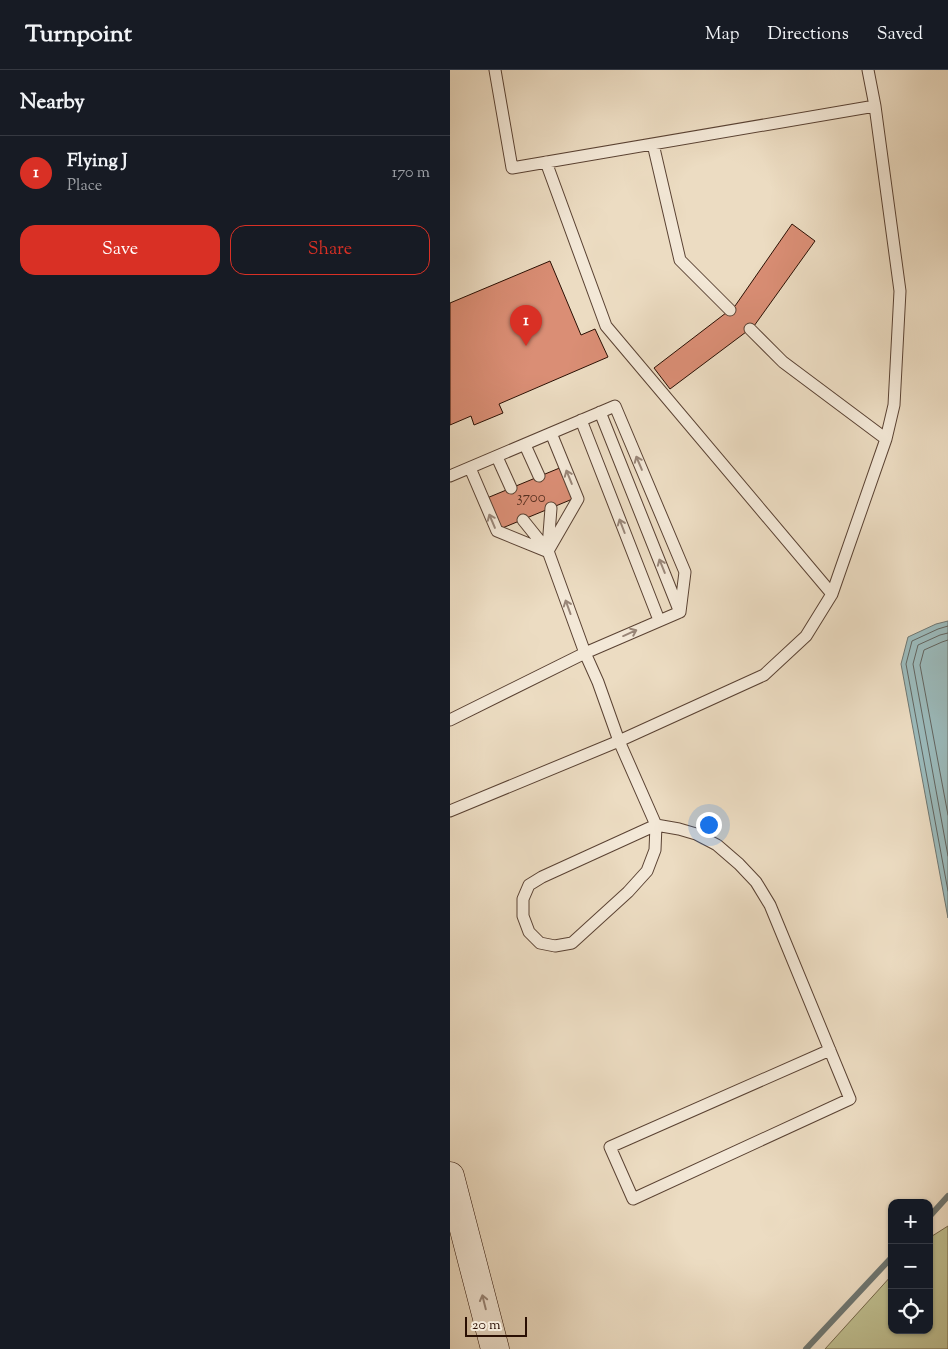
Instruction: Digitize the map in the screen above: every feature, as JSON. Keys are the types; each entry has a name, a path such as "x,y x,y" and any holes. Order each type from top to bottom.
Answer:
{"main road":[{"path":"450,1176 495,1349"}],"lane":[{"path":"494,70 512,168 875,106"},
{"path":"450,811 619,741 764,675 806,636 832,594 886,439 894,405 900,291 875,106 868,70"},
{"path":"653,144 680,260 730,310"},
{"path":"546,162 606,326 832,594"},
{"path":"750,329 784,362 886,439"},
{"path":"450,476 615,406 685,572 680,612"},
{"path":"600,412 680,612"},
{"path":"581,420 659,620"},
{"path":"548,551 578,499 551,433"},
{"path":"525,444 539,476"},
{"path":"497,456 511,488"},
{"path":"470,468 497,531 548,551"},
{"path":"548,551 551,508"},
{"path":"523,520 548,551 619,741 656,825 655,850 648,871 572,943 555,946 540,943 529,932 523,916 523,899 529,884 656,825 696,834 717,845 740,864 756,882 770,905 830,1050 850,1099 633,1199 610,1147 830,1050"},
{"path":"450,720 585,653 680,612"}],"green space":[{"path":"948,1226 948,1349 825,1349 888,1279 888,1334 933,1334 933,1235"}],"water":[{"path":"948,621 948,918 901,664 908,637 936,624"}],"building":[{"path":"792,224 815,241 754,326 670,389 654,368 735,306"},
{"path":"550,261 581,335 595,329 608,357 499,404 503,413 474,425 471,416 450,425 450,303"},
{"path":"562,467 575,498 500,529 487,498"}],"waterway":[{"path":"933,1213 948,1196"},
{"path":"806,1349 888,1261"}],"place":[{"name":"Flying J","path":"526,346"}]}
